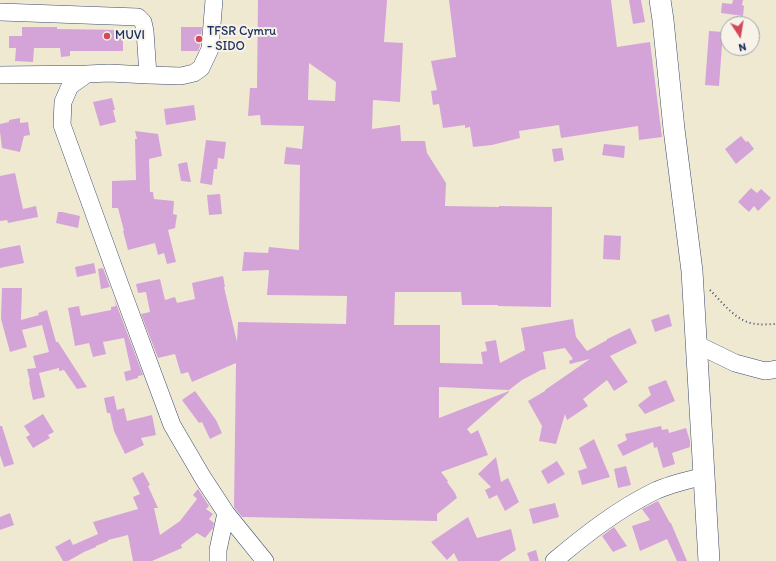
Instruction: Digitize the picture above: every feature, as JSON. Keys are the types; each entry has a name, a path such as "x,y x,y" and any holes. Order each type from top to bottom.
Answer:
{"main road":[{"path":"660,0 674,129 692,271 709,561"}],"street":[{"path":"0,75 109,73 181,76 194,73 201,68 210,49 214,0"},
{"path":"0,12 138,17 143,22 145,31 148,75"},
{"path":"87,74 70,86 62,102 62,125 120,285 172,425 203,478 226,513 265,561"},
{"path":"696,344 735,363 765,371 776,369"},
{"path":"554,561 572,545 622,509 655,491 704,476"},
{"path":"218,561 218,550 226,513"}],"path":[{"path":"692,271 733,314 746,322 756,324 776,324"}],"building":[{"path":"258,0 387,0 384,42 403,43 400,102 373,100 372,129 400,125 401,141 425,141 427,153 446,183 445,206 552,207 551,307 462,305 461,292 395,292 394,325 440,325 440,363 483,364 481,352 487,351 485,342 496,340 500,363 525,350 521,328 573,319 576,337 587,351 630,328 637,343 610,356 628,382 614,391 607,380 583,399 588,406 567,420 565,414 556,444 539,441 542,426 528,401 545,391 590,359 570,364 569,361 573,359 565,348 543,352 546,369 522,380 509,390 439,387 439,418 509,392 467,429 471,434 478,430 488,455 441,472 448,481 447,482 457,498 437,514 437,521 242,517 234,507 236,363 192,382 188,372 181,374 175,354 158,358 141,314 150,312 146,292 138,293 136,284 160,279 165,300 175,297 177,303 195,299 192,283 223,276 224,287 237,342 238,322 346,324 347,296 267,295 269,270 242,271 244,252 268,253 269,247 299,250 300,165 284,164 286,147 302,149 304,126 261,125 260,115 248,116 250,88 257,88","holes":["309,63 336,82 335,101 308,100"]},
{"path":"449,0 611,0 617,47 650,42 662,137 639,140 638,126 561,138 559,125 519,131 520,138 492,145 473,147 470,127 465,128 465,125 443,128 439,104 433,105 431,91 437,90 431,61 456,57"},
{"path":"629,0 641,0 645,22 633,24"},
{"path":"733,0 743,0 743,16 721,13 722,3 732,4"},
{"path":"22,27 123,30 123,51 70,51 70,56 61,57 60,48 34,48 33,62 15,61 16,48 9,48 9,36 22,36"},
{"path":"181,27 202,27 198,51 181,51"},
{"path":"709,31 720,32 720,56 721,56 719,86 705,85"},
{"path":"112,98 116,122 100,126 93,102"},
{"path":"194,105 196,120 166,125 164,109"},
{"path":"20,118 20,123 28,122 30,135 24,136 20,152 2,148 0,124 9,122 9,120"},
{"path":"135,131 158,134 162,156 149,159 150,192 153,192 154,199 174,201 173,214 177,215 175,228 168,230 176,262 167,264 164,253 158,255 155,243 128,250 118,208 112,208 112,181 136,180 135,139 137,139"},
{"path":"741,136 746,142 748,141 754,149 736,164 725,149"},
{"path":"206,140 226,142 224,159 218,158 217,169 214,169 212,185 200,183"},
{"path":"604,144 625,146 624,158 602,155"},
{"path":"562,148 564,160 554,162 552,149"},
{"path":"187,162 191,182 181,181 178,164"},
{"path":"15,173 23,209 36,206 38,217 8,223 7,220 0,221 0,176"},
{"path":"751,188 757,193 761,189 771,198 758,211 754,206 749,212 738,202"},
{"path":"220,194 222,214 209,215 207,195"},
{"path":"58,212 80,216 78,228 56,223"},
{"path":"604,235 621,236 620,260 603,259"},
{"path":"20,245 24,263 0,268 0,249"},
{"path":"94,263 96,273 77,277 75,267"},
{"path":"103,268 110,287 101,289 98,269"},
{"path":"2,288 22,288 21,320 39,315 38,313 47,310 56,342 58,342 87,387 77,389 64,370 59,371 59,368 39,373 45,397 33,400 27,369 36,368 33,356 49,352 42,325 22,330 27,347 10,352 1,319"},
{"path":"114,298 143,375 126,381 124,372 131,370 124,338 103,342 106,354 93,357 89,343 75,346 68,308 79,306 81,316 111,310 111,307 116,306"},
{"path":"669,314 672,326 655,332 651,320"},
{"path":"666,380 675,401 645,414 638,405 651,395 648,387"},
{"path":"195,391 216,420 222,433 210,439 202,422 199,423 182,400"},
{"path":"114,396 117,410 124,408 127,421 152,415 156,435 141,438 144,445 125,454 114,431 110,413 107,413 104,398"},
{"path":"43,414 54,432 48,435 50,438 33,448 26,437 30,435 24,426"},
{"path":"0,426 2,426 14,464 4,467 0,455"},
{"path":"661,426 662,430 668,429 669,433 686,428 690,441 690,447 672,453 675,464 663,468 657,447 654,448 653,442 623,456 617,445 627,440 625,434"},
{"path":"594,439 610,477 582,485 578,471 587,468 579,448"},
{"path":"496,457 501,482 508,478 519,502 505,511 497,495 489,499 485,490 491,487 478,474"},
{"path":"557,461 565,474 548,484 541,471"},
{"path":"626,466 631,485 618,488 614,469"},
{"path":"143,472 150,485 148,486 158,508 154,508 160,535 180,521 197,499 193,495 198,489 209,506 206,509 213,514 209,519 214,523 213,528 205,538 197,533 181,545 182,548 152,561 133,561 128,535 108,540 68,561 63,561 55,547 70,539 73,545 98,534 93,522 138,509 133,497 140,494 132,478"},
{"path":"658,501 671,523 687,561 677,561 667,539 640,551 632,526 650,520 642,509"},
{"path":"555,503 559,517 533,524 529,509"},
{"path":"10,513 14,525 0,530 0,517"},
{"path":"468,517 477,538 511,529 516,550 499,561 458,561 454,553 447,560 431,542"},
{"path":"614,527 627,546 613,552 602,536"},
{"path":"536,550 539,561 530,561 527,553"}],"place":[{"name":"MUVI","path":"107,36"},
{"name":"TFSR Cymru - SIDO","path":"199,39"}]}
